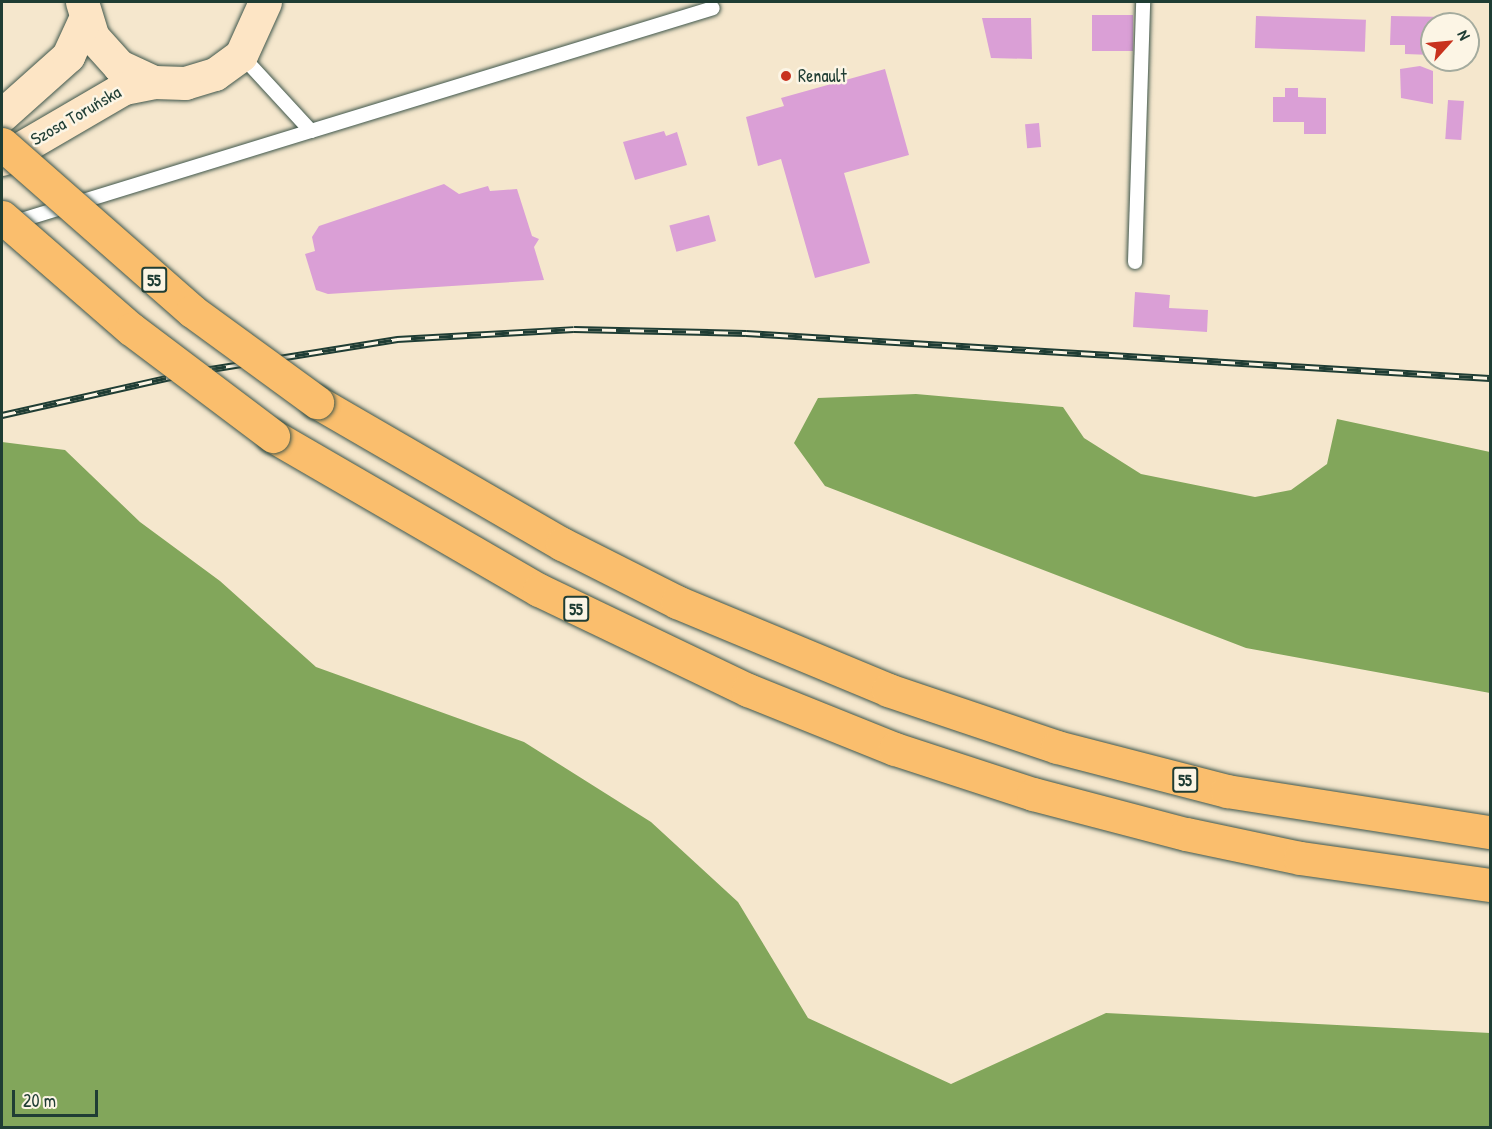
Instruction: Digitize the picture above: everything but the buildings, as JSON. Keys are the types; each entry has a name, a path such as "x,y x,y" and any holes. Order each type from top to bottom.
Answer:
{"main road":[{"path":"84,10 119,66 154,82 185,83 205,77 241,55 269,7"},
{"path":"2,115 68,56 84,10"},
{"name":"Szosa Toruńska","path":"2,159 124,88 154,82"},
{"name":"55","path":"2,144 192,311 318,402 562,543 677,602 888,690 1057,747 1227,791 1491,832"},
{"name":"55","path":"2,217 131,329 273,436 539,590 748,690 895,748 1033,794 1186,834 1409,876 1491,885"}],"lane":[{"path":"1135,262 1143,2"},
{"path":"2,226 713,9"},
{"path":"241,55 311,131"}],"green space":[{"path":"916,394 1063,407 1084,438 1141,474 1255,497 1291,490 1327,464 1337,419 1490,452 1490,693 1246,648 825,486 794,443 818,398"},
{"path":"2,442 65,450 140,522 220,581 316,667 524,742 651,822 738,902 808,1018 951,1084 1106,1013 1490,1033 1490,1127 2,1127"}],"railway":[{"path":"2,415 198,371 397,339 574,329 746,333 1490,378"}],"place":[{"name":"Renault","path":"786,76"}]}
